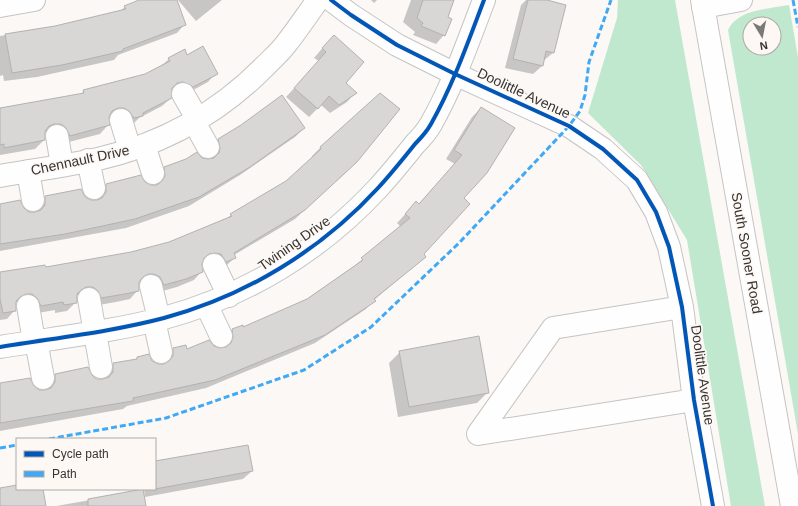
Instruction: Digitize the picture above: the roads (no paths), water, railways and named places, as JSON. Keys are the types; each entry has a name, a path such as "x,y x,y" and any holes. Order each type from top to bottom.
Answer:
{"street":[{"path":"0,6 34,0"},
{"name":"Chennault Drive","path":"0,174 62,165 137,148 196,121 217,109 250,81 285,46 318,0"},
{"name":"Doolittle Avenue","path":"331,0 350,15 397,45 455,74 569,126 603,149 636,180 656,212 669,247 682,307 694,400 713,506"},
{"name":"Twining Drive","path":"0,347 157,319 206,304 229,296 273,274 316,244 358,210 392,174 430,125 455,74 484,0"},
{"path":"702,3 741,0"},
{"name":"South Sooner Road","path":"702,3 792,506"},
{"path":"183,94 208,147"},
{"path":"121,120 153,173"},
{"path":"57,136 62,165"},
{"path":"88,160 94,188"},
{"path":"28,171 34,200"},
{"path":"214,265 229,296"},
{"path":"151,286 161,352"},
{"path":"89,299 102,367"},
{"path":"206,304 220,336"},
{"path":"28,306 42,378"},
{"path":"682,307 553,328 478,434 694,400"}]}
